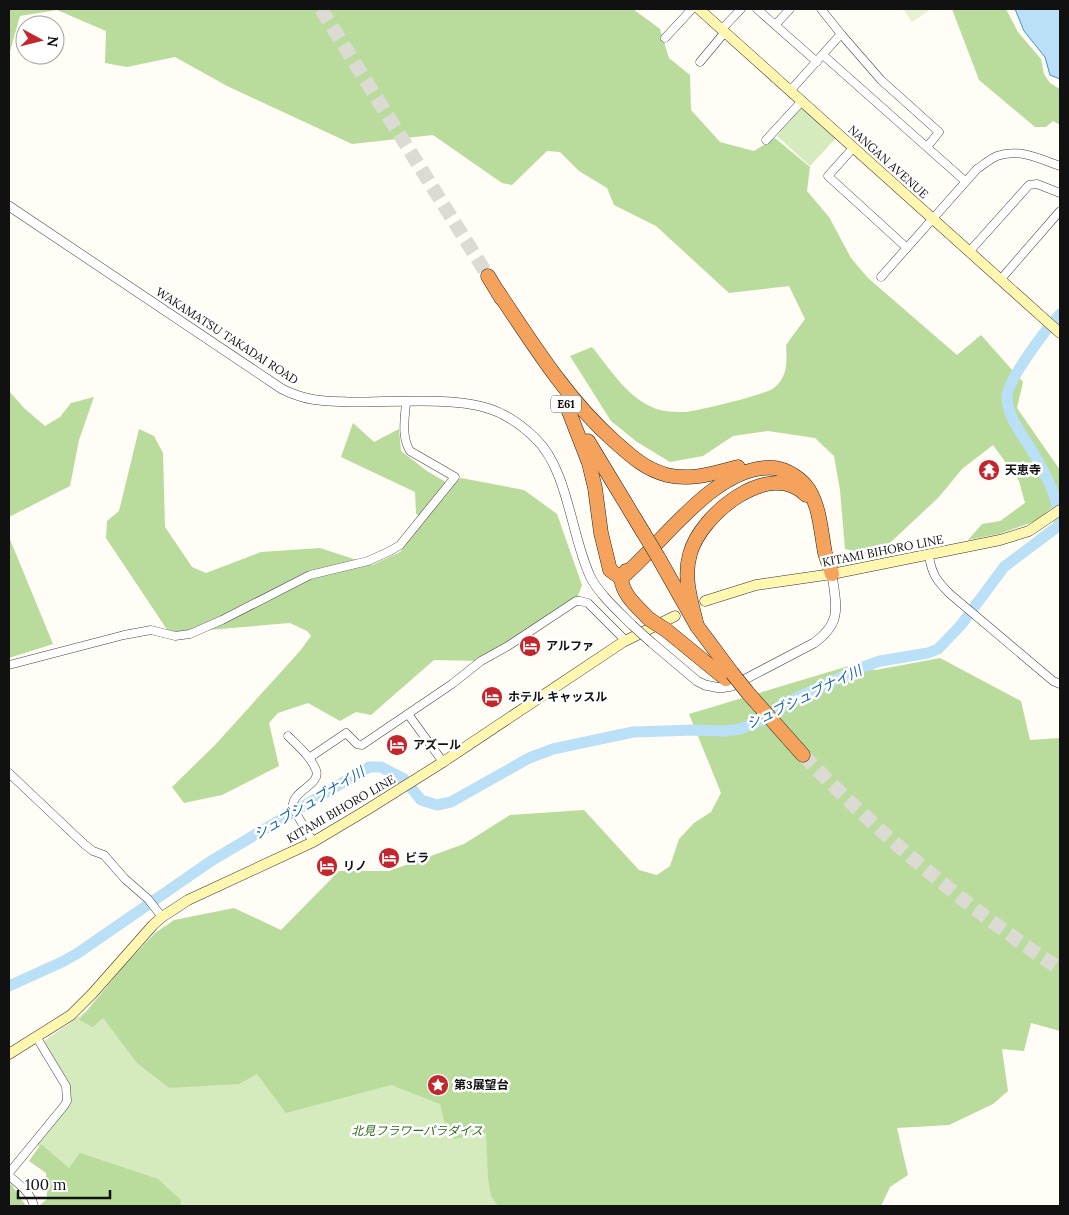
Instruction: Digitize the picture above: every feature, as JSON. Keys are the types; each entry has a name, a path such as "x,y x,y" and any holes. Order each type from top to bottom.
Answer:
{"highway":[{"name":"E61","path":"488,276 643,532 697,626 729,676 748,693 801,752"},
{"path":"498,292 579,407 634,460 648,468 669,475 698,477 759,461 773,461 792,466 808,477 820,497 832,553 832,574"},
{"path":"566,404 588,463 595,488 601,533 610,570 621,578"},
{"path":"729,676 649,619 622,588 621,578 661,530 694,498 738,467"},
{"path":"621,578 637,565 695,504 739,475 755,469 768,468 781,469 791,473 803,482 810,491 820,522 825,554 832,574"},
{"path":"697,626 687,586 686,569 690,551 709,521 743,493 762,484 775,482 792,485 803,491 814,502"}],"main road":[{"name":"NANGAN AVENUE","path":"699,9 1059,331"},
{"name":"KITAMI BIHORO LINE","path":"705,601 756,585 832,574 929,556 1017,536 1060,510"},
{"name":"KITAMI BIHORO LINE","path":"9,1054 71,1015 162,917 188,900 313,842 415,780 626,641 675,616"}],"street":[{"path":"665,38 692,9"},
{"path":"700,62 741,9"},
{"path":"758,9 817,62"},
{"path":"776,24 790,9"},
{"path":"821,9 881,80 939,132 927,147"},
{"path":"790,91 841,34"},
{"path":"823,55 966,181"},
{"path":"766,140 802,101"},
{"path":"853,148 828,176 907,248"},
{"path":"881,277 977,169 996,156 1010,153 1024,154 1060,166"},
{"path":"969,252 1029,185 1037,184 1060,193"},
{"name":"WAKAMATSU TAKADAI ROAD","path":"9,206 274,384 298,397 321,401 455,402 481,406 502,413 537,439 551,460 562,486 591,578 612,605 697,681 713,687 732,686 824,636 833,625 836,610 832,574"},
{"path":"1001,279 1060,211"},
{"path":"9,665 124,635 151,630 175,636 190,634 222,620 310,575 368,561 400,545 454,477 410,451 406,444 404,426 406,402"},
{"path":"929,556 931,569 936,579 967,610 1053,681 1060,684"},
{"path":"309,758 346,733 357,744 362,745 452,684 481,661 508,646 576,601 580,600 588,604 626,641"},
{"path":"408,714 443,762"},
{"path":"288,736 309,758 317,771 315,780 294,798 292,803 297,817 313,842"},
{"path":"9,773 84,844 93,851 104,855 125,879 148,899 162,917"},
{"path":"34,1206 22,1187 9,1175 67,1100 66,1086 37,1038"}],"green space":[{"path":"9,9 633,9 660,29 669,58 690,75 691,110 720,142 754,151 775,138 810,167 807,191 829,217 851,258 868,278 957,355 981,335 1023,382 1017,408 1060,470 1060,501 1036,521 999,534 968,540 982,524 1000,521 1025,503 1019,481 993,445 962,469 939,497 876,556 845,549 840,490 834,456 815,438 768,431 733,436 703,456 670,462 637,442 611,421 570,356 592,347 635,397 661,410 692,411 758,395 779,384 784,374 786,363 786,345 805,319 789,286 729,293 656,226 614,205 607,188 579,171 560,152 547,151 512,185 502,183 433,135 352,144 227,86 175,57 127,67 105,63 106,31 57,10 15,15 15,34 9,55"},
{"path":"903,9 931,9 912,22"},
{"path":"952,9 1006,9 1018,32 1041,59 1044,74 1050,83 1060,89 1060,125 1053,121 1046,127 1035,127 979,80"},
{"path":"802,106 836,138 810,166 777,136"},
{"path":"9,391 24,408 45,426 60,417 71,403 94,397 79,440 70,486 9,517"},
{"path":"353,423 374,442 399,429 401,451 427,471 451,485 461,478 524,490 557,514 582,585 576,601 481,661 434,660 371,715 356,712 340,721 308,703 278,713 269,723 279,766 222,795 184,803 172,787 215,745 300,651 311,636 307,631 290,623 185,632 168,631 106,538 107,521 119,511 139,429 154,436 163,453 165,527 192,567 206,573 261,552 320,548 372,565 400,552 425,518 416,514 415,492 341,457"},
{"path":"9,537 53,644 9,658"},
{"path":"940,658 1021,701 1030,740 1060,738 1060,1031 1031,1023 1024,1051 1002,1049 1008,1091 993,1104 949,1125 897,1128 908,1175 890,1187 881,1206 498,1206 491,1196 488,1178 486,1133 454,1139 445,1124 440,1104 391,1085 286,1113 257,1074 239,1084 169,1088 137,1063 103,1018 93,1027 79,1020 124,966 155,933 174,920 234,908 281,930 339,871 389,871 464,844 510,815 584,810 639,870 657,875 670,866 679,839 694,823 711,812 721,793 689,714 852,665 876,670"},
{"name":"北見フラワーパラダイス","path":"94,1006 252,1066 489,1083 521,1206 106,1206 37,1145 69,1102 62,1073 44,1041"},
{"path":"41,1144 69,1168 80,1153 158,1179 181,1200 180,1206 39,1206 47,1199 46,1173 29,1161"},
{"path":"11,1184 26,1206 9,1206 9,1186"}],"water":[{"path":"1015,9 1060,9 1060,79 1050,75 1045,57 1024,31"}],"waterway":[{"name":"シュブシュブナイ川","path":"1060,314 1046,330 1020,367 1013,379 1007,397 1012,418 1036,457 1049,483 1056,501 1060,520"},
{"name":"シュブシュブナイ川","path":"9,986 78,953 211,861 369,767 381,767 404,779 421,800 437,805 451,802 529,758 553,749 633,732 723,731 740,729 763,720 792,700 860,668 880,661 928,653 938,649 961,625 1004,567 1057,527 1060,521"}],"tunnel":[{"path":"321,9 488,276"},
{"path":"803,755 863,814 958,896 1025,946 1060,969"}],"place":[{"name":"天恵寺","path":"989,470"},
{"name":"アルファ","path":"530,646"},
{"name":"ホテル キャッスル","path":"492,697"},
{"name":"アズール","path":"397,745"},
{"name":"ビラ","path":"389,858"},
{"name":"リノ","path":"327,866"},
{"name":"第3展望台","path":"438,1085"}]}
